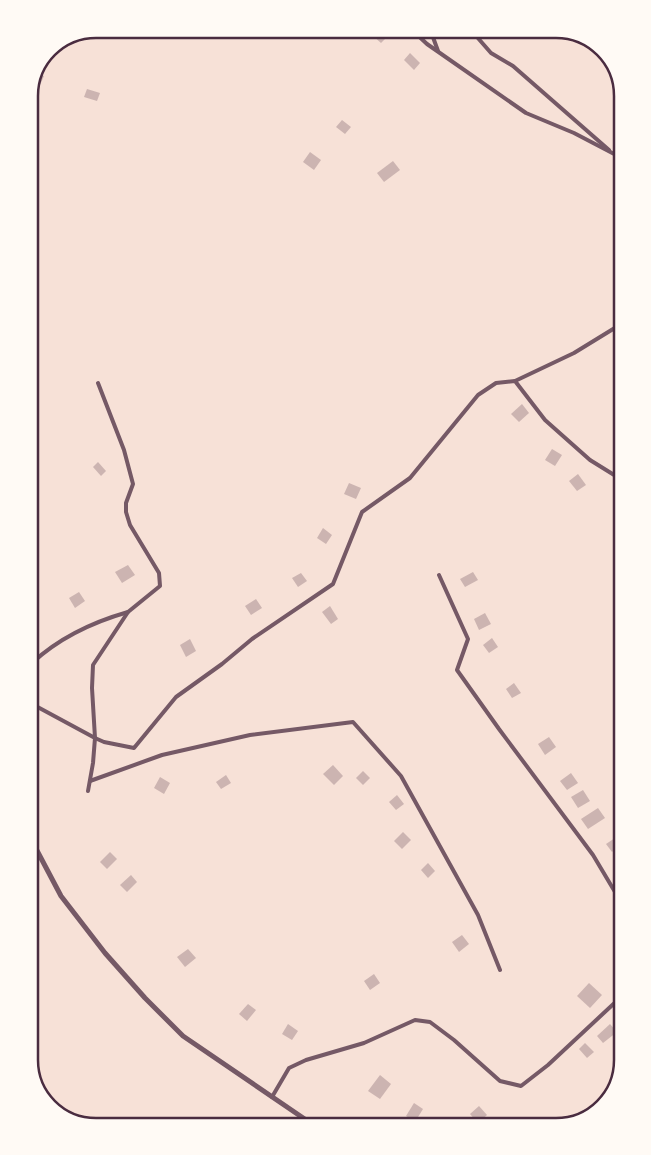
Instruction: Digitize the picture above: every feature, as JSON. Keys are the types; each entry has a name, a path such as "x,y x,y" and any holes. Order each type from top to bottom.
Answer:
{"street":[{"path":"421,38 526,113 574,133 614,154"},
{"path":"433,38 438,52"},
{"path":"478,38 491,53 513,66 569,117 614,154"},
{"path":"38,707 104,742 134,748 176,696 222,664 264,631 333,584 362,512 410,478 478,394 496,383 515,381 574,354 614,329"},
{"path":"515,381 545,420 590,460 614,475"},
{"path":"88,791 95,738 92,688 94,665 128,612 160,586 159,573 130,525 126,512 126,503 133,484 124,450 98,383"},
{"path":"439,575 468,640 457,670 499,730 593,855 614,890"},
{"path":"38,658 75,633 105,619 128,612"},
{"path":"90,781 162,755 250,734 353,722 401,776 478,914 500,970"},
{"path":"38,852 61,896 105,953 145,998 184,1036 302,1117"},
{"path":"272,1097 288,1068 306,1060 364,1043 415,1020 430,1022 454,1040 500,1081 521,1086 548,1065 614,1003"}],"building":[{"path":"375,38 386,38 381,43"},
{"path":"410,53 420,63 414,70 404,60"},
{"path":"41,75 44,76 39,84"},
{"path":"87,89 100,93 97,101 84,97"},
{"path":"342,120 351,127 345,134 336,127"},
{"path":"310,152 321,160 314,170 303,162"},
{"path":"393,161 400,170 384,182 377,173"},
{"path":"522,404 529,413 519,422 511,414"},
{"path":"552,449 562,455 555,466 545,460"},
{"path":"98,462 106,471 101,476 93,467"},
{"path":"578,474 586,485 577,491 569,481"},
{"path":"349,483 361,488 356,499 344,494"},
{"path":"323,528 332,535 326,544 317,538"},
{"path":"128,565 135,575 122,583 115,572"},
{"path":"473,572 478,580 465,587 460,579"},
{"path":"301,573 307,581 298,587 292,578"},
{"path":"79,592 85,601 75,608 69,598"},
{"path":"256,599 262,608 251,615 245,606"},
{"path":"330,606 338,619 331,624 322,612"},
{"path":"485,613 491,624 479,630 474,619"},
{"path":"492,638 498,647 489,653 483,645"},
{"path":"190,639 196,651 186,657 180,645"},
{"path":"514,683 521,693 512,698 506,689"},
{"path":"549,737 556,747 545,755 538,744"},
{"path":"333,765 343,776 334,785 323,774"},
{"path":"363,771 370,778 363,785 356,778"},
{"path":"571,773 578,783 567,790 560,781"},
{"path":"226,775 231,783 221,789 216,782"},
{"path":"160,777 170,783 164,794 154,788"},
{"path":"583,790 590,801 578,808 571,797"},
{"path":"397,795 404,804 396,810 389,802"},
{"path":"598,808 605,818 588,829 581,819"},
{"path":"403,832 411,840 402,849 394,841"},
{"path":"614,839 614,850 612,852 606,844"},
{"path":"110,852 117,859 107,869 100,862"},
{"path":"428,863 435,871 428,878 421,870"},
{"path":"131,875 137,882 127,892 120,885"},
{"path":"462,935 469,944 459,952 452,942"},
{"path":"188,949 196,958 185,967 177,957"},
{"path":"374,974 380,983 370,990 364,981"},
{"path":"589,983 602,995 590,1008 577,996"},
{"path":"248,1004 256,1010 247,1021 239,1014"},
{"path":"288,1024 298,1031 292,1040 282,1034"},
{"path":"610,1024 614,1029 614,1034 603,1043 597,1036"},
{"path":"585,1043 594,1052 587,1058 579,1049"},
{"path":"380,1075 391,1084 380,1099 368,1091"},
{"path":"414,1103 423,1109 418,1118 406,1116"},
{"path":"479,1106 487,1115 484,1118 473,1118 470,1114"}]}
